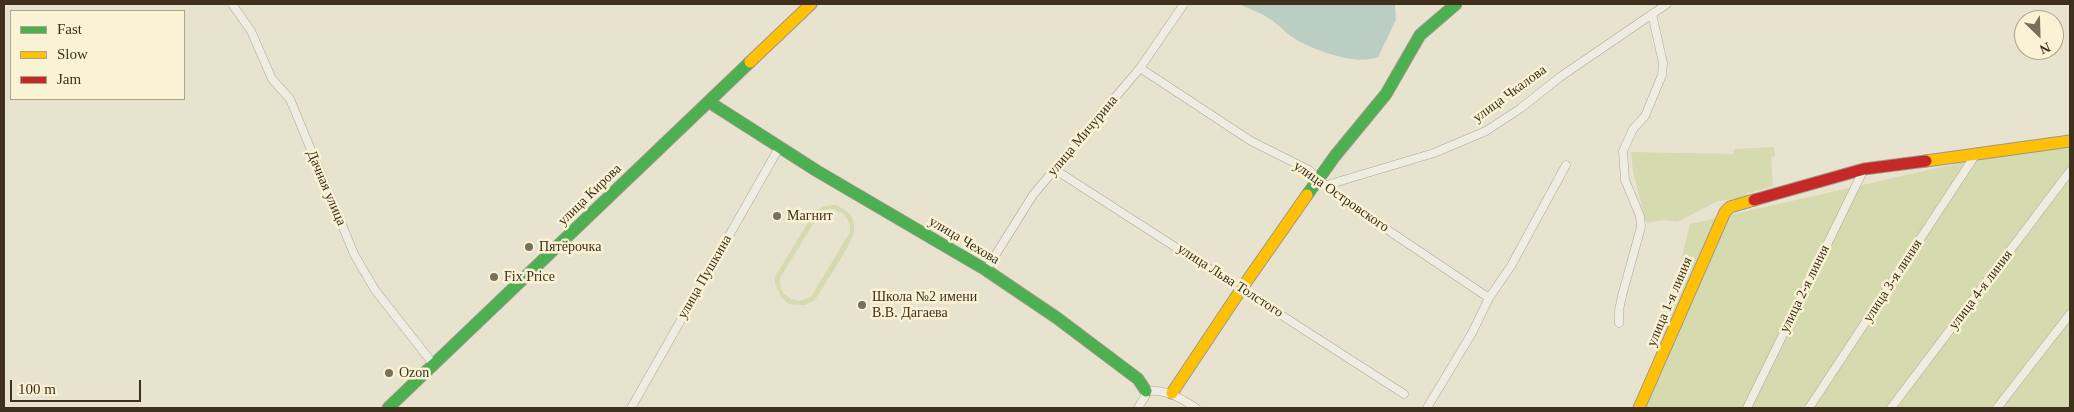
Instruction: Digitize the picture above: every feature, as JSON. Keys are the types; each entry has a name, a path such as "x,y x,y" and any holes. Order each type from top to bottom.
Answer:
{"street":[{"name":"Дачная улица","path":"232,4 251,31 272,79 290,99 354,254 375,290 434,365"},
{"name":"улица Кирова","path":"388,408 811,4"},
{"name":"улица Мичурина","path":"986,270 1033,195 1140,68 1184,4"},
{"path":"1172,393 1242,288 1323,182 1335,156 1386,94 1423,31 1456,4"},
{"name":"улица Чкалова","path":"1323,182 1434,153 1486,131 1521,108 1560,77 1667,4"},
{"path":"1620,323 1619,310 1641,228 1640,216 1625,180 1623,151 1633,129 1645,116 1662,75 1663,63 1652,14"},
{"name":"улица Островского","path":"1140,68 1251,141 1268,151 1293,161 1323,182 1337,196 1489,298"},
{"name":"улица Чехова","path":"709,102 817,171 986,270 1058,318 1094,345 1138,379 1146,391"},
{"path":"1864,169 2070,141"},
{"name":"улица Пушкина","path":"631,408 780,146"},
{"name":"улица 3-я линия","path":"1809,408 1976,154"},
{"path":"1427,408 1472,333 1489,298 1511,266 1566,165"},
{"name":"улица Льва Толстого","path":"1054,169 1242,288 1404,394"},
{"name":"улица 1-я линия","path":"1640,408 1725,212 1730,207 1864,169"},
{"name":"улица 2-я линия","path":"1747,408 1864,169"},
{"name":"улица 4-я линия","path":"1891,408 2070,171"},
{"path":"1997,408 2070,314"},
{"path":"1138,408 1146,391 1155,390 1172,393 1196,408"}],"green space":[{"path":"2070,138 2070,408 1642,408 1647,397 1690,224"},
{"path":"1774,147 1775,156 1771,157 1773,186 1747,194 1747,198 1718,201 1677,222 1664,220 1646,223 1633,171 1631,152 1734,154 1734,149"},
{"path":"835,205 850,215 854,222 852,237 815,300 805,305 789,304 781,297 775,283 775,277 815,211 825,206","holes":["830,209 842,213 848,219 850,232 811,297 799,301 791,299 784,294 780,287 780,278 819,214"]}],"shaded area":[{"path":"1239,4 1395,4 1396,20 1378,57 1360,60 1326,53 1305,44 1291,36 1269,18"}],"traffic: fast":[{"path":"1307,195 1335,156 1386,94 1420,35 1456,4"},
{"path":"388,408 750,62"},
{"path":"709,102 817,171 986,270 1057,318 1138,379 1146,391"}],"traffic: slow":[{"path":"750,62 811,4"},
{"path":"1926,161 2070,141"},
{"path":"1172,393 1307,195"},
{"path":"1639,408 1725,212 1730,207 1754,200"}],"traffic: jam":[{"path":"1754,200 1864,169 1926,161"}],"place":[{"name":"Магнит","path":"777,216"},
{"name":"Пятёрочка","path":"529,247"},
{"name":"Fix Price","path":"494,277"},
{"name":"Школа №2 имени В.В. Дагаева","path":"862,305"},
{"name":"Ozon","path":"389,373"}]}
